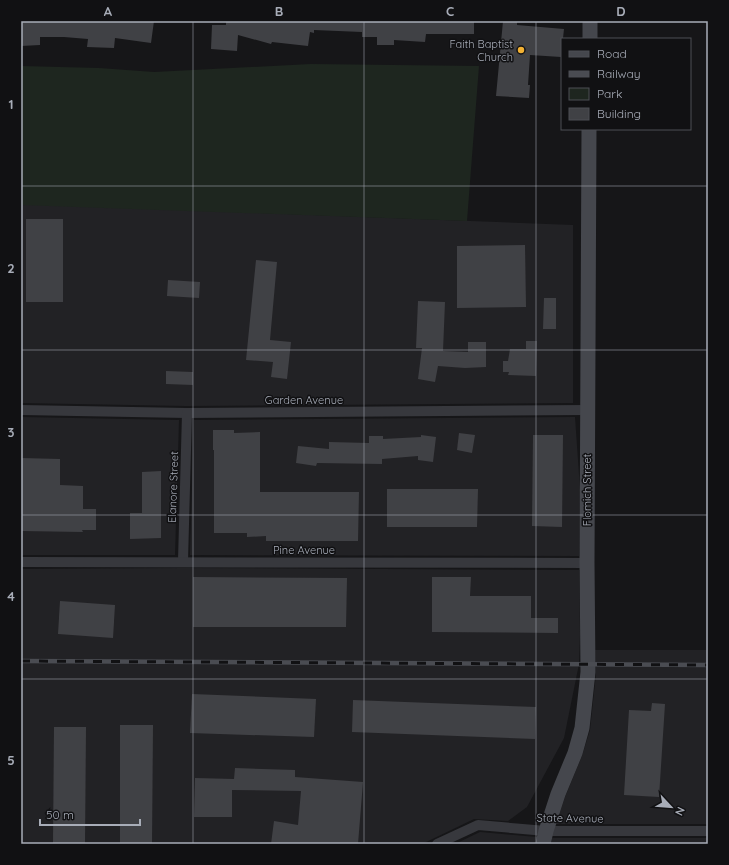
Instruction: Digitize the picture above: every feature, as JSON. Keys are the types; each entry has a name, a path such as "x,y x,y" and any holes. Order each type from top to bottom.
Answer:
{"street":[{"path":"590,21 590,38"},
{"name":"Flomich Street","path":"544,837 558,794 575,753 582,728 588,664 589,130"},
{"name":"Garden Avenue","path":"21,410 187,413 588,410"},
{"name":"Elanore Street","path":"183,562 187,413"},
{"name":"Pine Avenue","path":"21,562 587,563"},
{"name":"State Avenue","path":"437,844 478,825 544,837 708,831"}],"shaded area":[{"path":"27,204 573,225 573,403 186,406 21,403 21,205"},
{"path":"21,417 179,420 175,555 21,555"},
{"path":"575,417 580,489 579,556 190,555 194,420"},
{"path":"183,568 579,570 579,664 564,738 527,807 508,821 474,819 422,844 21,844 21,569"},
{"path":"595,650 708,650 708,824 556,824 565,797 582,756 590,730 596,674"},
{"path":"480,832 537,837 535,844 455,844"},
{"path":"552,838 708,838 708,844 551,844"}],"green space":[{"path":"311,64 479,66 467,221 21,205 21,66 99,68 154,72"}],"building":[{"path":"21,21 154,21 151,43 115,38 114,48 87,47 88,39 64,37 40,37 40,45 21,46"},
{"path":"226,21 474,21 474,34 426,34 425,42 394,40 394,45 377,45 377,37 362,37 362,32 314,30 314,33 310,32 308,46 272,42 271,44 238,35 237,51 211,49 212,25 226,25"},
{"path":"503,21 517,21 517,25 564,29 563,38 561,38 561,57 530,55 528,85 530,85 529,98 496,96"},
{"path":"26,219 63,219 63,302 26,302"},
{"path":"525,245 526,307 457,308 457,246"},
{"path":"256,260 277,262 270,340 291,342 287,379 271,377 273,362 246,360"},
{"path":"168,280 200,282 199,298 167,296"},
{"path":"544,298 556,298 556,329 543,329"},
{"path":"418,301 445,302 443,351 468,352 468,342 486,342 486,367 465,368 438,366 435,382 418,379 422,348 416,348"},
{"path":"526,341 537,341 536,376 508,375 509,372 503,372 503,361 508,361 510,349 526,349"},
{"path":"166,371 193,372 193,385 166,384"},
{"path":"213,430 234,430 234,433 260,432 260,492 359,492 358,541 266,541 266,536 247,537 247,533 214,533"},
{"path":"459,433 475,435 472,453 457,450"},
{"path":"421,435 436,437 433,462 418,460 418,456 382,459 382,464 317,463 316,466 296,463 298,446 329,449 329,442 369,443 369,436 383,436 383,439 421,437"},
{"path":"533,435 563,435 562,527 532,526"},
{"path":"21,458 60,459 60,485 83,486 83,509 96,509 96,530 82,530 83,532 21,531"},
{"path":"161,471 161,538 130,539 130,513 142,513 142,472"},
{"path":"387,489 478,489 477,527 387,527"},
{"path":"193,577 347,578 346,627 193,627"},
{"path":"432,577 471,577 470,596 531,596 531,618 558,618 558,633 432,632"},
{"path":"60,601 115,605 113,638 58,634"},
{"path":"192,694 316,699 314,737 190,733"},
{"path":"353,700 536,707 535,739 352,732"},
{"path":"652,703 665,704 659,797 624,795 629,710 651,711"},
{"path":"120,725 153,725 152,844 120,844"},
{"path":"54,727 86,727 85,844 53,844"},
{"path":"235,768 295,770 295,777 363,782 358,844 271,844 274,821 298,825 301,791 232,790 232,817 194,817 195,778 234,779"}],"railway":[{"path":"21,661 708,665"}],"place":[{"name":"Faith Baptist Church","path":"521,50"}]}
